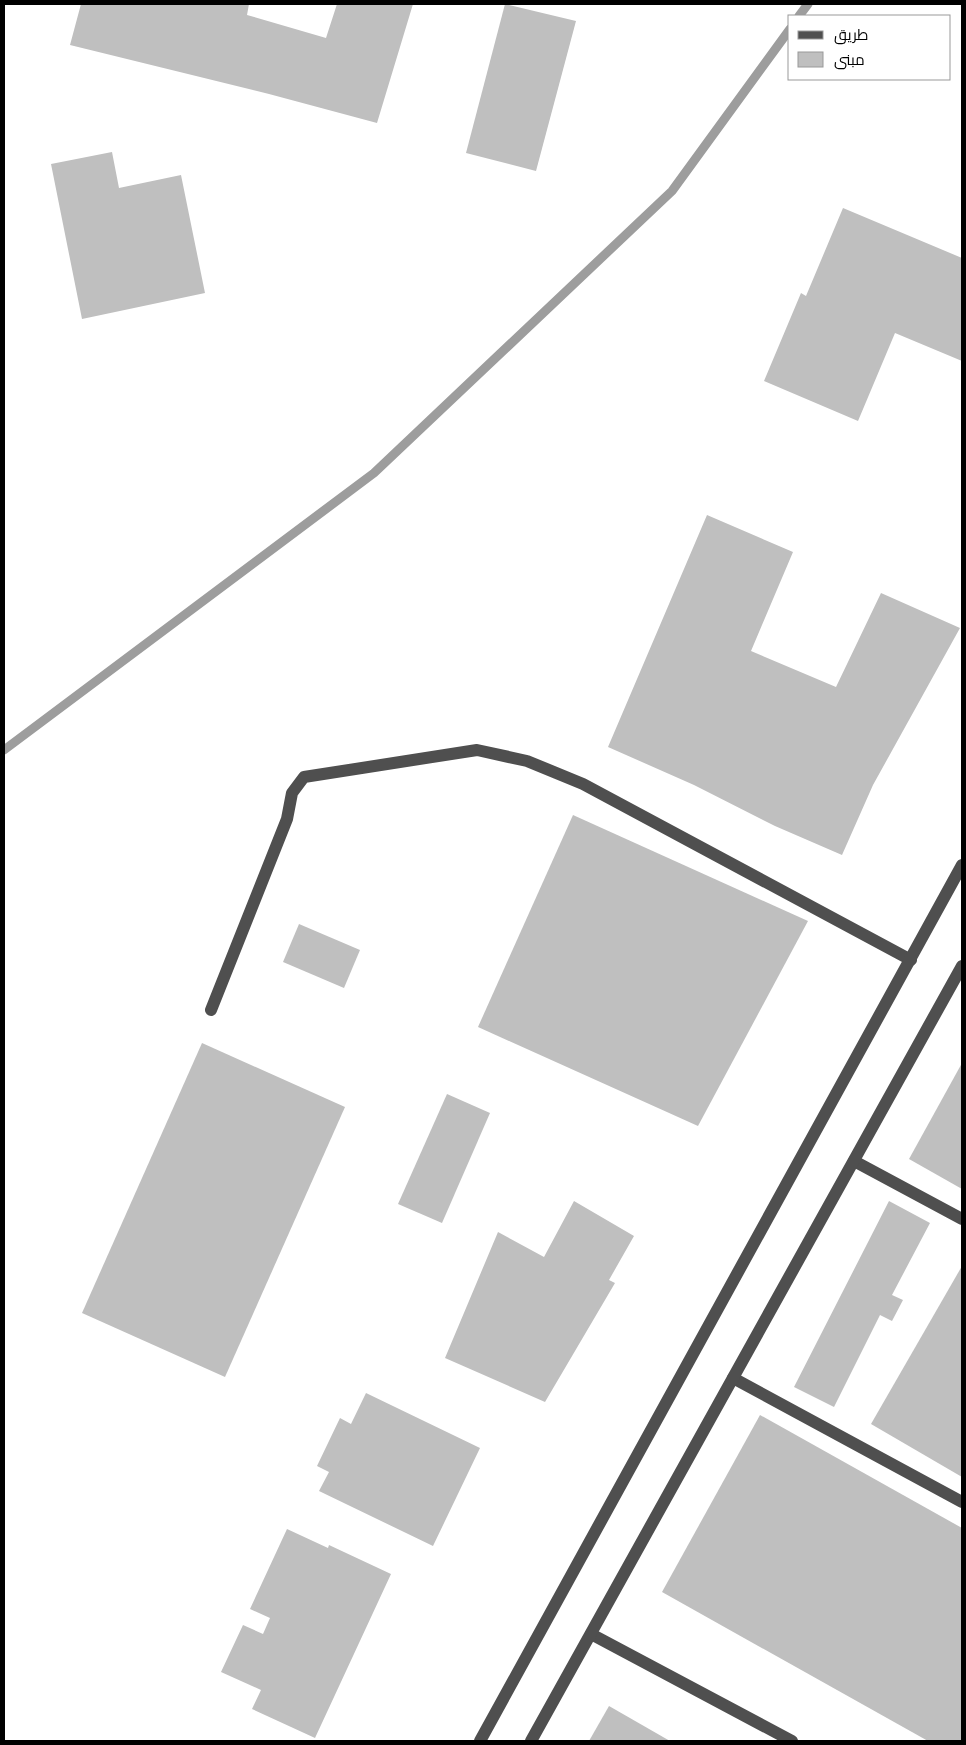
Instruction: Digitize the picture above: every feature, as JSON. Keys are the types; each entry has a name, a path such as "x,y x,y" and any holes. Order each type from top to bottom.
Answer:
{"street":[{"path":"211,1010 286,819 292,793 304,777 477,750 527,761 583,784 911,960"},
{"path":"480,1741 962,865"},
{"path":"531,1741 962,966"},
{"path":"854,1161 962,1219"},
{"path":"733,1378 962,1502"},
{"path":"591,1634 792,1741"}],"building":[{"path":"81,4 249,4 247,15 326,38 337,4 413,4 377,123 269,94 70,45"},
{"path":"505,4 576,21 536,171 466,153"},
{"path":"112,152 119,188 181,175 205,293 82,319 51,164"},
{"path":"843,208 962,258 962,361 895,333 858,421 764,381 801,293 806,296"},
{"path":"707,515 793,552 751,651 836,687 881,593 960,628 873,785 842,855 775,826 694,785 608,747"},
{"path":"573,815 808,921 698,1126 478,1027"},
{"path":"299,924 360,950 344,988 283,962"},
{"path":"202,1043 345,1107 225,1377 82,1313"},
{"path":"962,1063 962,1189 909,1159"},
{"path":"447,1094 490,1113 442,1223 398,1204"},
{"path":"574,1201 634,1236 609,1280 615,1283 545,1402 445,1358 498,1232 544,1257"},
{"path":"889,1201 930,1223 892,1295 903,1300 892,1321 880,1315 834,1407 794,1387"},
{"path":"962,1266 962,1477 871,1424"},
{"path":"366,1393 480,1448 433,1546 319,1491 329,1472 317,1466 340,1418 351,1424"},
{"path":"760,1415 962,1528 962,1741 928,1741 662,1592"},
{"path":"287,1529 328,1548 329,1545 391,1574 315,1738 252,1709 261,1690 221,1672 243,1625 263,1634 270,1618 250,1609"},
{"path":"609,1706 670,1741 589,1741"}],"waterway":[{"path":"800,15 808,4"},
{"path":"4,750 374,473 672,191 788,32"}]}
